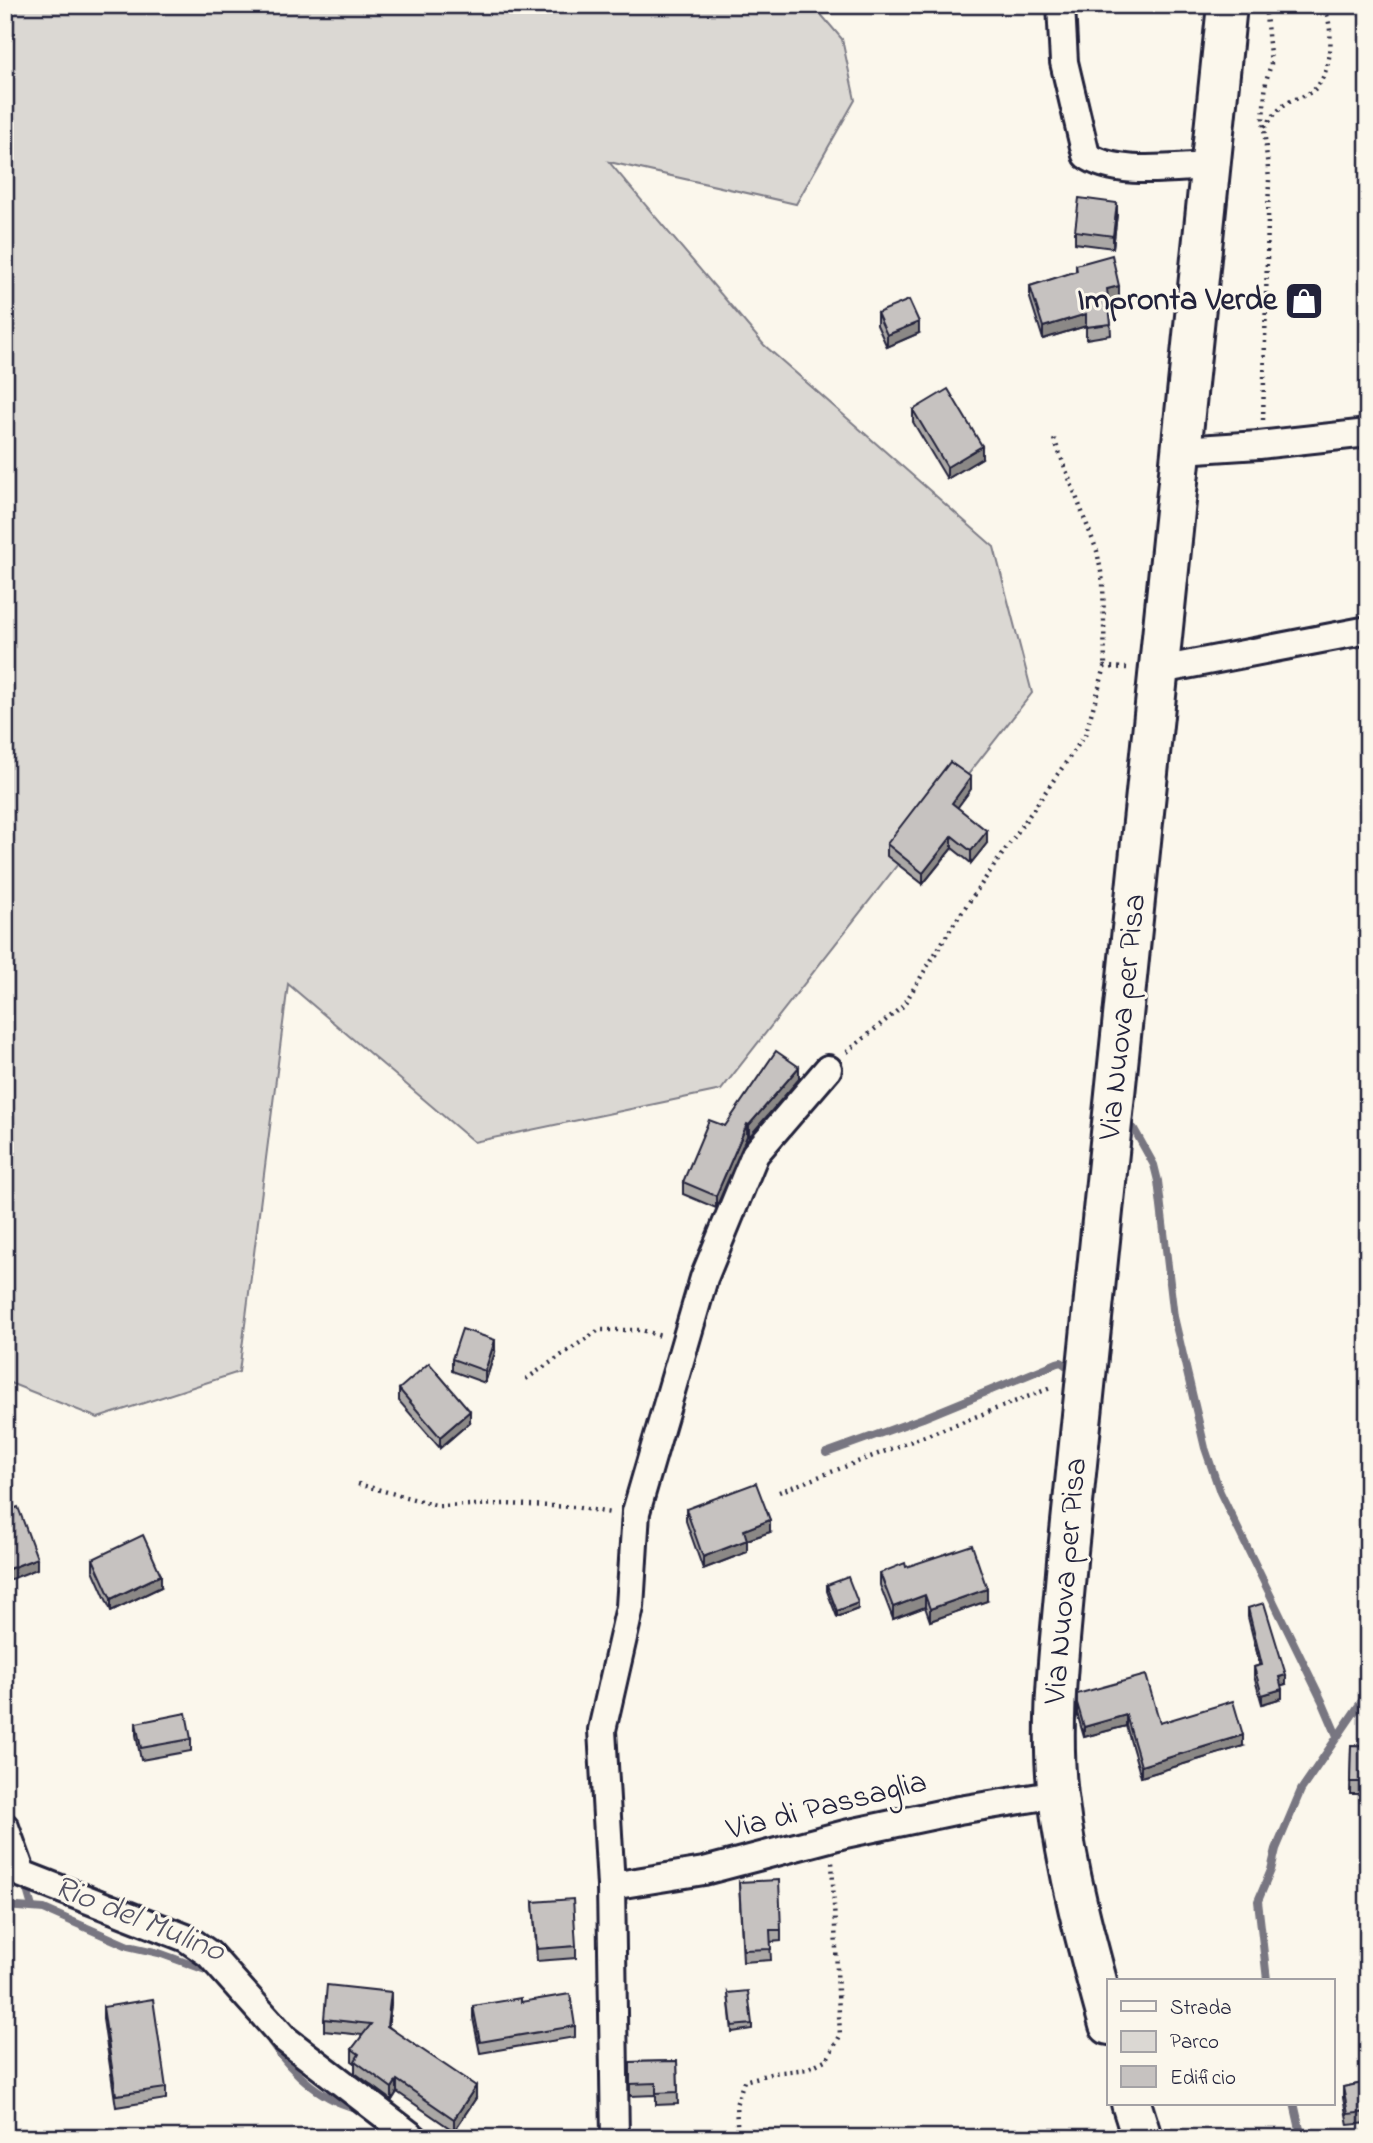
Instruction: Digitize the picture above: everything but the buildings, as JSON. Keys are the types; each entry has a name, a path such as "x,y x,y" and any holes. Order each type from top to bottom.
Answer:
{"main road":[{"name":"Via Nuova per Pisa","path":"1107,2018 1072,1887 1058,1794 1055,1717 1067,1561 1227,5"},
{"path":"1131,2104 1142,2138"}],"street":[{"path":"1061,5 1064,62 1086,155 1098,164 1125,168 1212,166"},
{"path":"1181,450 1368,433"},
{"path":"1160,670 1368,631"},
{"path":"615,2138 611,1886 602,1730 630,1607 636,1517 704,1278 755,1154 828,1069"},
{"name":"Via di Passaglia","path":"611,1886 705,1871 959,1810 1058,1794"},
{"path":"5,1827 22,1874 186,1938 209,1954 285,2039 414,2138"}],"path":[{"path":"1259,445 1264,414 1269,193 1264,98 1271,64 1265,5"},
{"path":"1264,128 1286,104 1319,85 1326,68 1332,29 1323,5"},
{"path":"828,1069 903,1006 953,925 1085,735 1105,667 1103,582 1097,551 1054,439"},
{"path":"1105,667 1160,670"},
{"path":"526,1379 598,1330 641,1330 685,1343"},
{"path":"779,1492 1086,1374"},
{"path":"358,1484 439,1506 506,1504 574,1507 636,1517"},
{"path":"738,2138 736,2105 744,2081 774,2073 807,2069 827,2059 840,2036 830,1839"}],"green space":[{"path":"5,5 813,5 842,39 855,100 796,204 609,162 764,345 994,547 1032,693 721,1090 474,1142 288,984 239,1372 98,1418 5,1381"}],"waterway":[{"path":"1134,1129 1154,1165 1158,1181 1174,1317 1205,1448 1220,1492 1337,1736"},
{"path":"826,1453 923,1418 1057,1363 1061,1362 1068,1367"},
{"path":"1267,1979 1258,1901 1271,1870 1276,1849 1301,1790 1368,1692"},
{"name":"Rio del Mulino","path":"25,1883 32,1907"},
{"name":"Rio del Mulino","path":"5,1906 44,1909 128,1946 159,1953 214,1973"},
{"name":"Rio del Mulino","path":"271,2042 289,2065 310,2085 335,2100 362,2109"},
{"path":"1294,2104 1302,2138"}],"place":[{"name":"Impronta Verde","path":"1304,301"}]}
